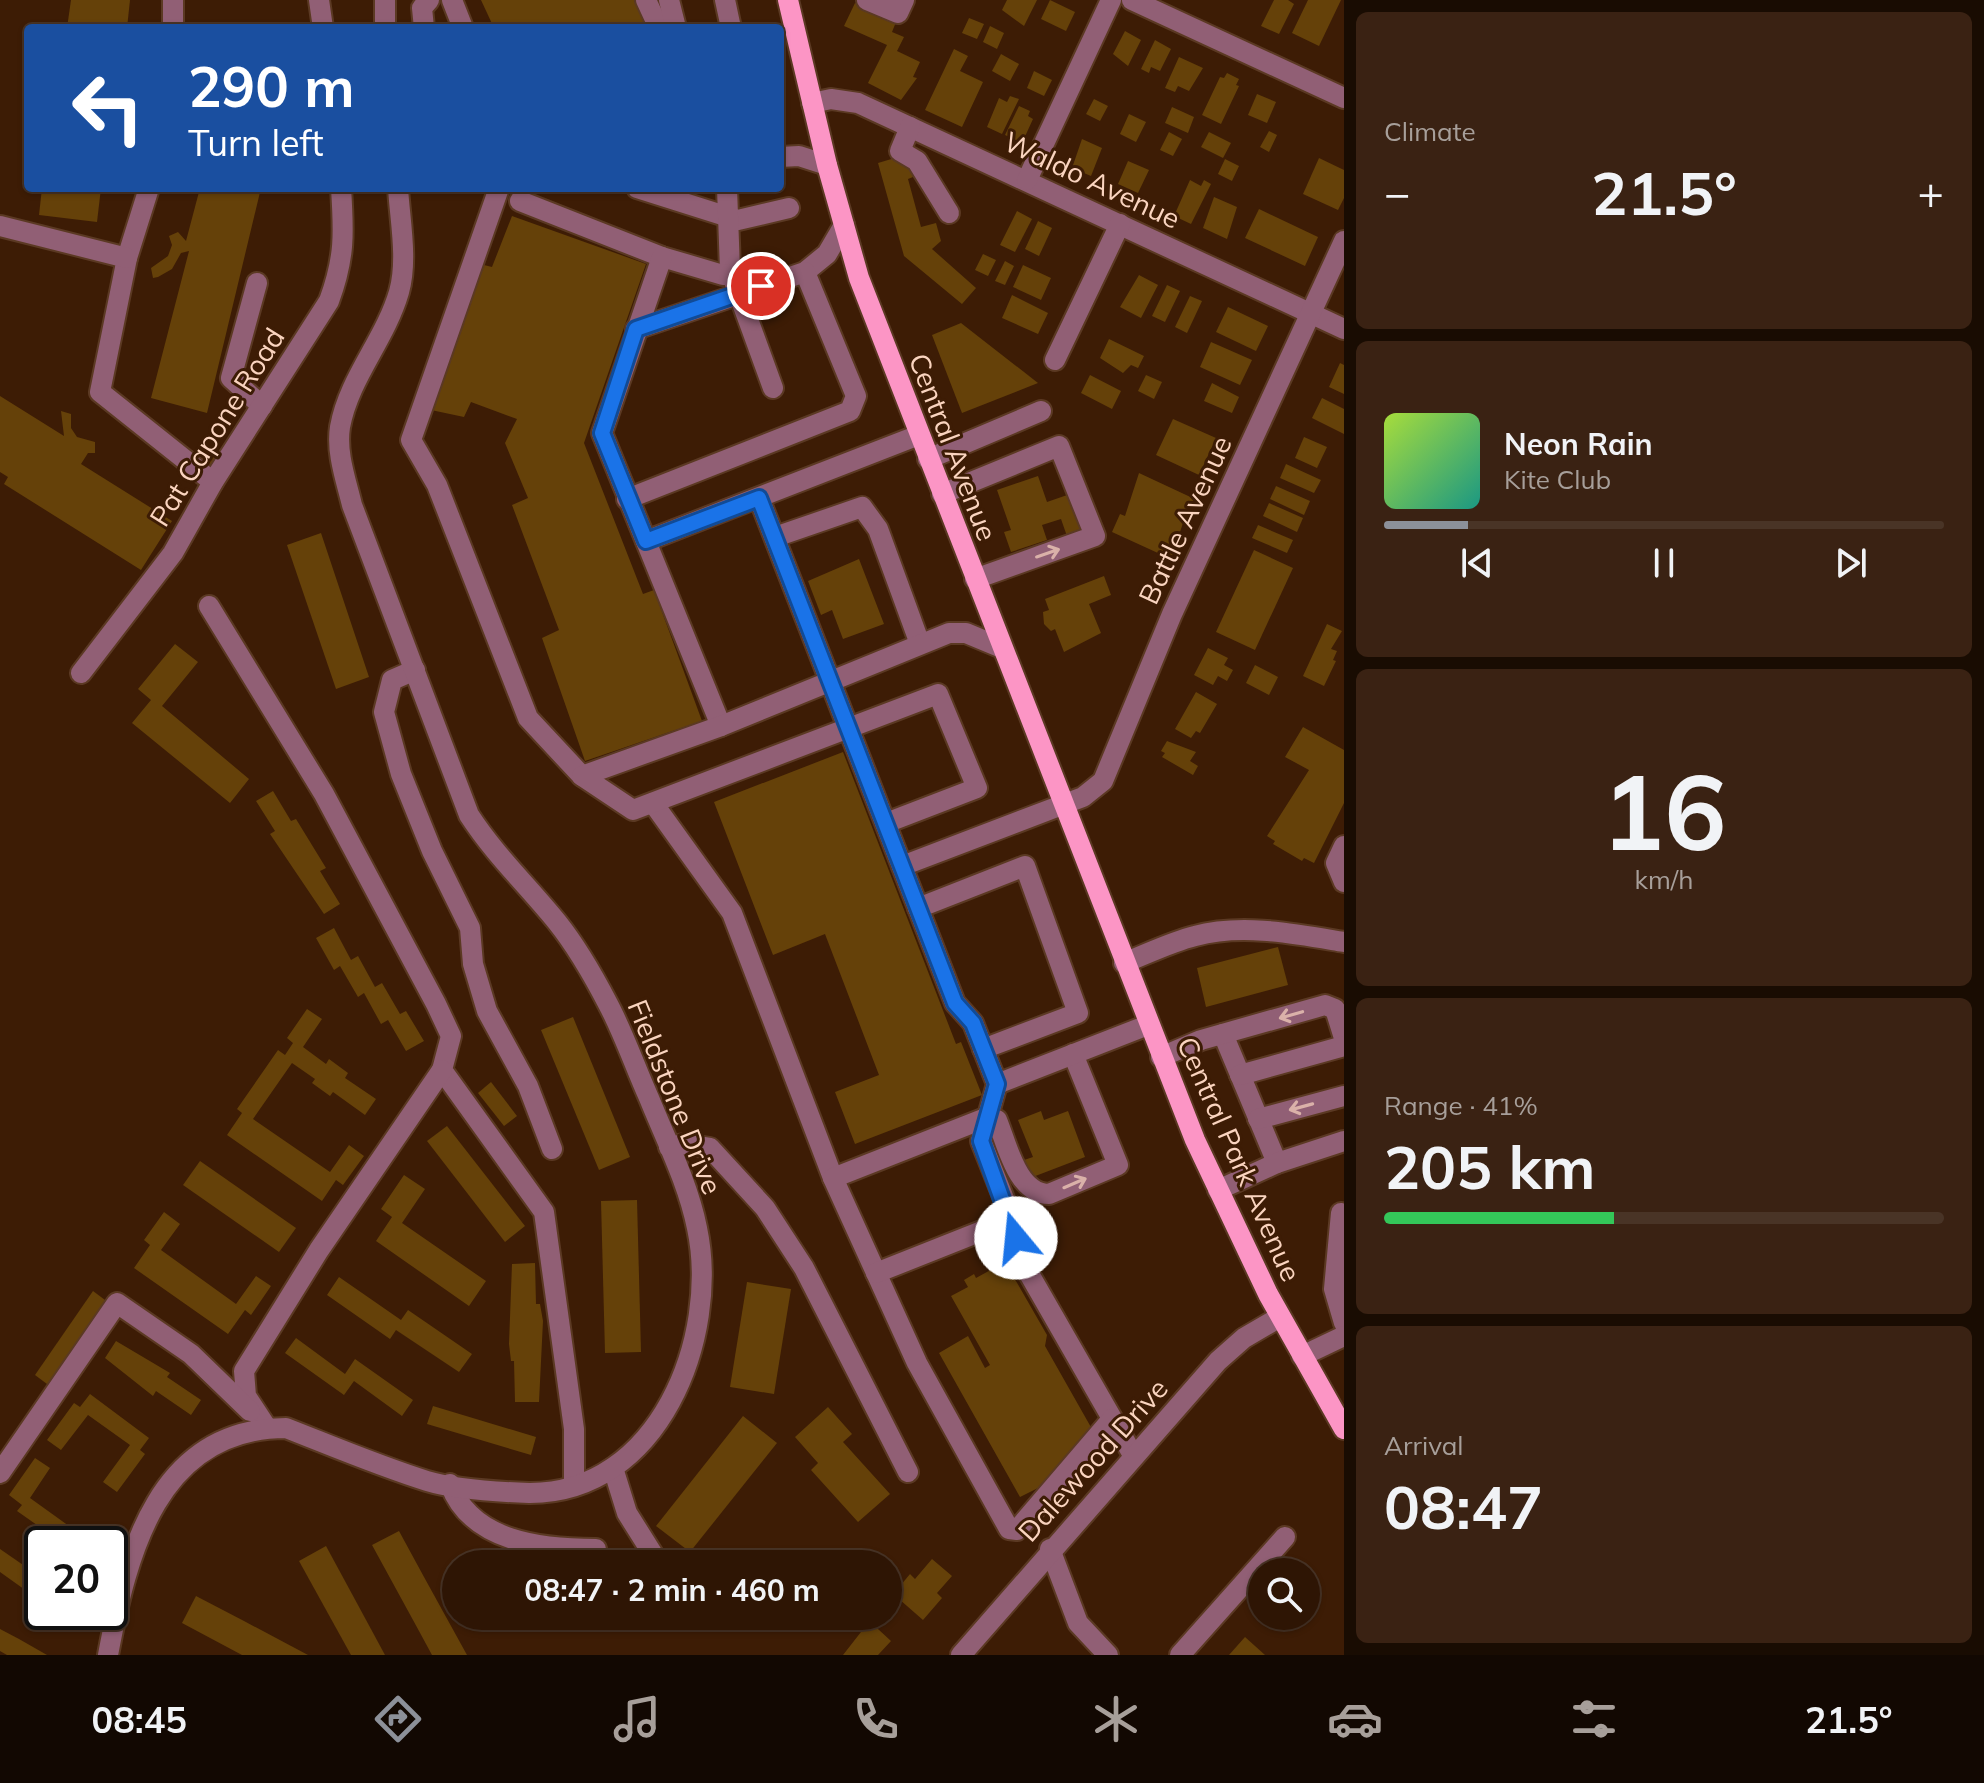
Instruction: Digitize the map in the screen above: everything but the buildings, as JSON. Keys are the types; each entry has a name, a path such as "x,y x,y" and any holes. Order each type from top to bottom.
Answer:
{"main road":[{"name":"Central Avenue","path":"788,0 827,165 859,278 1101,903"},
{"name":"Central Park Avenue","path":"1101,903 1161,1057 1218,1190 1280,1317 1344,1429"}],"street":[{"path":"173,0 173,24"},
{"path":"319,0 322,24"},
{"path":"385,0 385,24"},
{"path":"424,24 422,8 429,0"},
{"path":"452,0 461,24"},
{"path":"646,0 657,24"},
{"path":"669,0 675,24"},
{"path":"725,0 730,24"},
{"path":"867,0 898,13 904,0"},
{"path":"1027,180 1111,0"},
{"path":"1132,0 1344,98"},
{"name":"Waldo Avenue","path":"812,103 849,101 1027,180 1344,329"},
{"path":"910,127 900,151 917,161 949,213"},
{"path":"784,157 799,156 827,165"},
{"path":"148,192 127,258 100,392 213,482"},
{"name":"Pat Capone Road","path":"81,673 173,553 213,482 329,301 341,269 345,239 341,192"},
{"name":"Fieldstone Drive","path":"108,1655 139,1536 158,1496 180,1470 208,1448 267,1428 286,1428 430,1482 531,1493 574,1484 601,1476 633,1454 675,1394 695,1337 703,1285 697,1228 669,1147 610,1007 585,961 557,922 493,852 469,815 453,780 352,505 340,459 340,428 351,391 385,327 399,290 402,242 398,192"},
{"path":"498,192 411,440 437,485 528,718 582,776 633,810 938,694 977,788 886,823"},
{"path":"649,192 738,220 789,208"},
{"path":"727,192 736,284 773,388"},
{"path":"520,201 662,257 723,275 736,284"},
{"path":"1055,360 1120,224"},
{"path":"636,329 736,284 805,272 827,254 844,225"},
{"path":"0,226 127,258"},
{"name":"Battle Avenue","path":"902,866 1092,793 1107,773 1172,614 1344,241"},
{"path":"662,257 602,429 627,499 721,726"},
{"path":"627,499 850,411 856,396 805,272"},
{"path":"257,283 230,371 233,383 262,406"},
{"path":"928,459 1041,411"},
{"path":"646,541 919,435"},
{"path":"942,494 1059,446 1095,536 975,579"},
{"path":"759,498 955,1003 973,1023 997,1084 981,1141 1012,1219 1020,1258 1133,1455"},
{"path":"775,537 862,507 878,529 920,644"},
{"path":"209,606 324,794 451,1036 442,1070 319,1250 244,1371 246,1396 267,1428"},
{"path":"582,776 721,726 829,678 949,633 966,633 1002,648"},
{"path":"415,670 392,680 385,698 384,712 401,774 432,851 470,928 473,964 487,1011 528,1086 552,1149"},
{"path":"653,803 732,913 833,1178 917,1363 1009,1529 1017,1530 1112,1419"},
{"path":"1344,846 1336,863 1344,882"},
{"path":"918,908 1025,866 1078,1013 983,1049"},
{"path":"1124,963 1196,935 1234,931 1286,932 1344,942"},
{"path":"1161,1057 1223,1034 1325,1005 1335,1009 1344,1038"},
{"path":"997,1084 1148,1025"},
{"path":"1223,1034 1277,1163"},
{"path":"1240,1075 1344,1046"},
{"path":"833,1178 988,1117 997,1120 1029,1188 1041,1194 1049,1194 1118,1165 1073,1054"},
{"path":"442,1070 544,1212 574,1429 574,1484"},
{"path":"1258,1119 1344,1096"},
{"path":"1218,1190 1277,1163 1344,1141"},
{"path":"669,1147 684,1144 710,1148 765,1208 804,1268 908,1472"},
{"path":"1341,1213 1334,1289 1344,1323"},
{"path":"876,1273 1012,1219"},
{"path":"0,1473 117,1303 191,1354 267,1428"},
{"name":"Dalewood Drive","path":"961,1655 1050,1549 1230,1349 1280,1317"},
{"path":"1302,1356 1344,1336"},
{"path":"613,1468 627,1513 650,1550"},
{"path":"450,1484 462,1510 495,1531 549,1549 596,1549"},
{"path":"1180,1655 1285,1537"},
{"path":"1050,1549 1078,1623 1108,1655"}],"route":[{"path":"761,286 636,329 602,433 646,541 759,498 955,1003 973,1023 997,1084 981,1141 1012,1219 1016,1238"}]}
